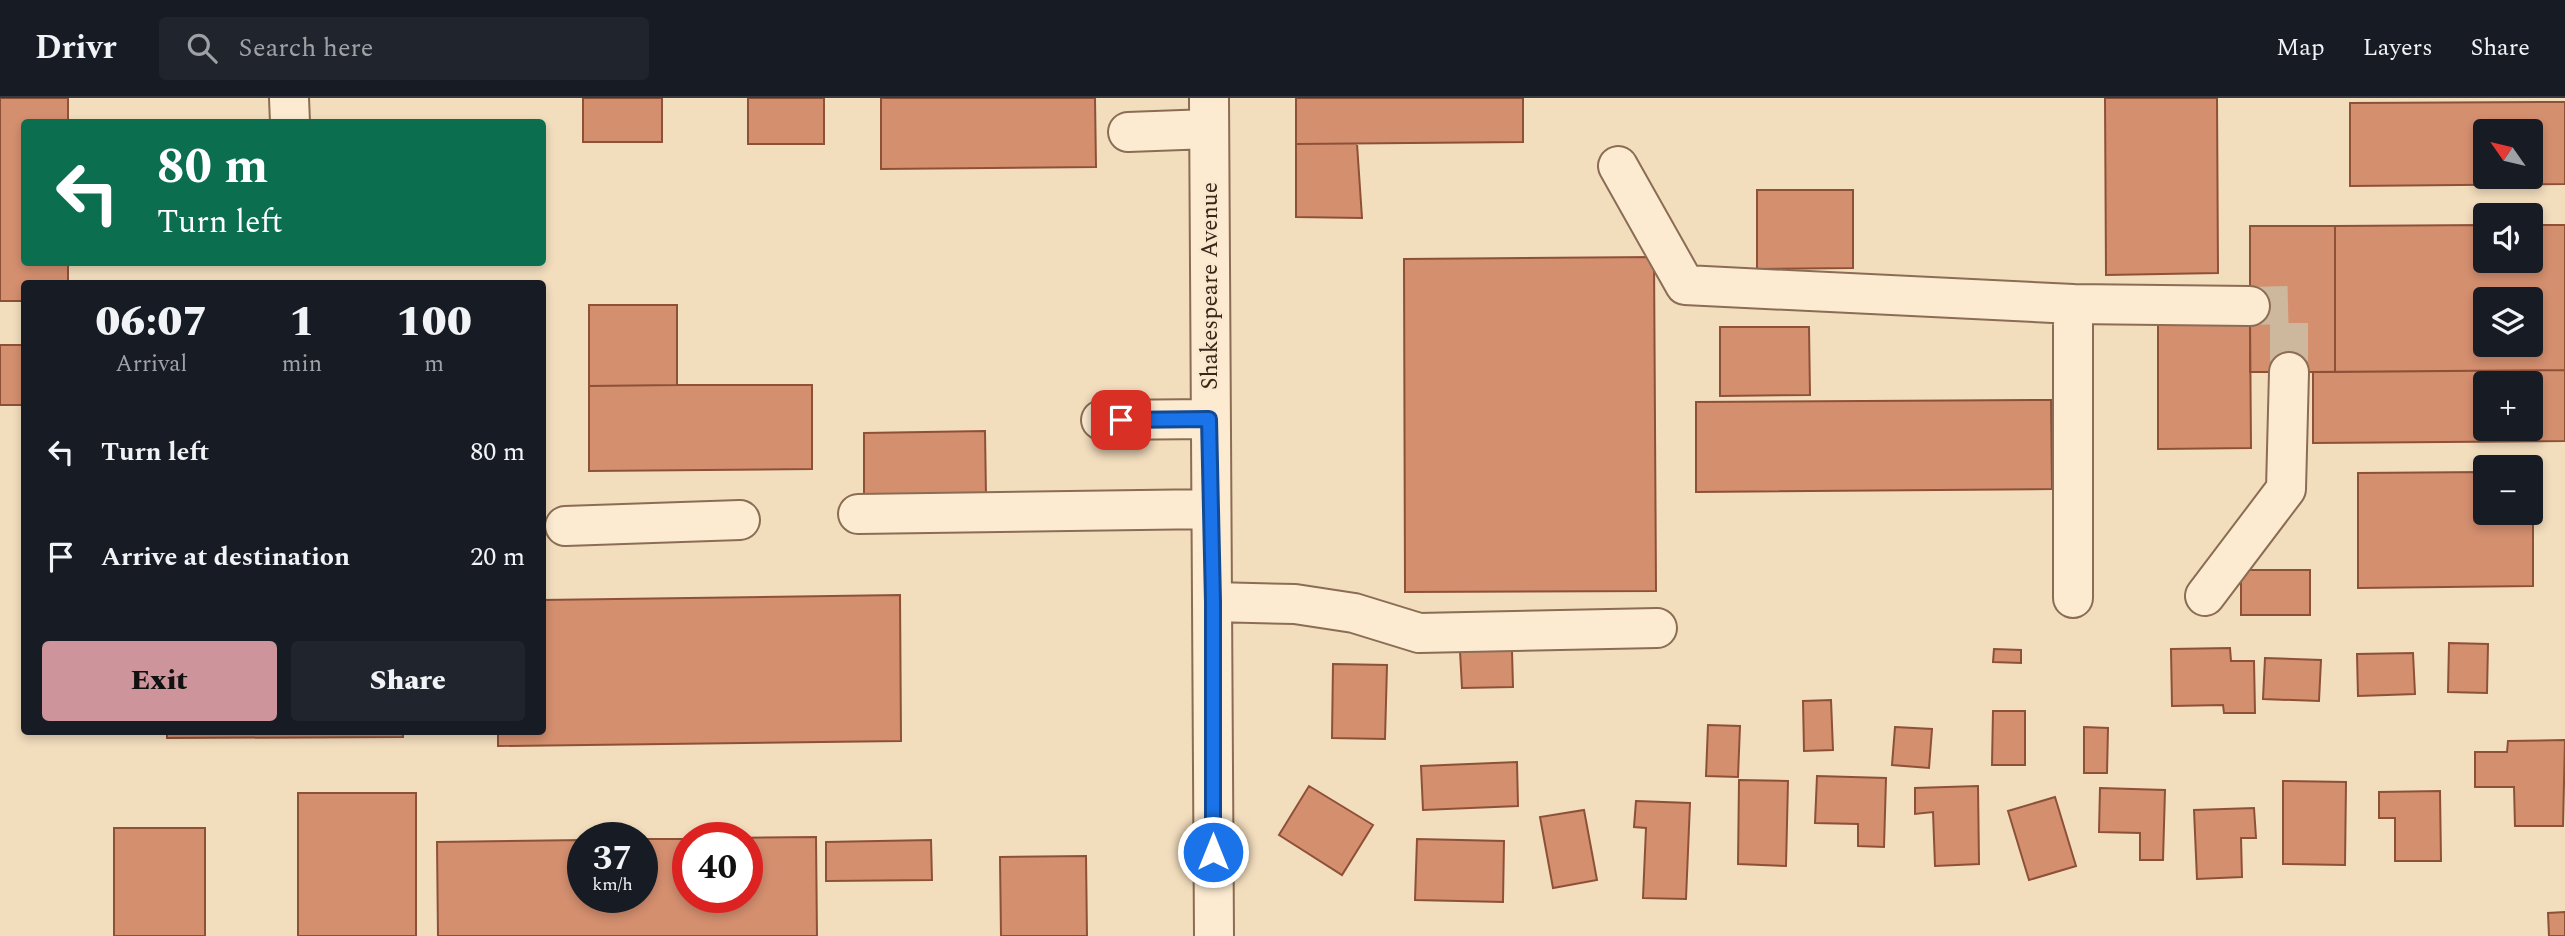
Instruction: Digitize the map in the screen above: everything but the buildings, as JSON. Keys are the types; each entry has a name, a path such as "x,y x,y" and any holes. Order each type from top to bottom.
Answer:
{"street":[{"path":"289,98 290,119"},
{"path":"1128,132 1209,114"},
{"name":"Shakespeare Avenue","path":"1209,114 1214,936"},
{"path":"1618,166 1685,285 2073,304 2250,306"},
{"path":"2073,304 2073,598"},
{"path":"2205,596 2286,489 2289,372"},
{"path":"1101,421 1209,419"},
{"path":"858,514 1211,509"},
{"path":"565,526 740,520"},
{"path":"1213,602 1294,604 1354,612 1419,633 1657,628"}],"tunnel":[{"path":"2250,306 2289,305 2289,372"}],"route":[{"path":"1121,420 1209,419 1213,602 1213,852"}]}
